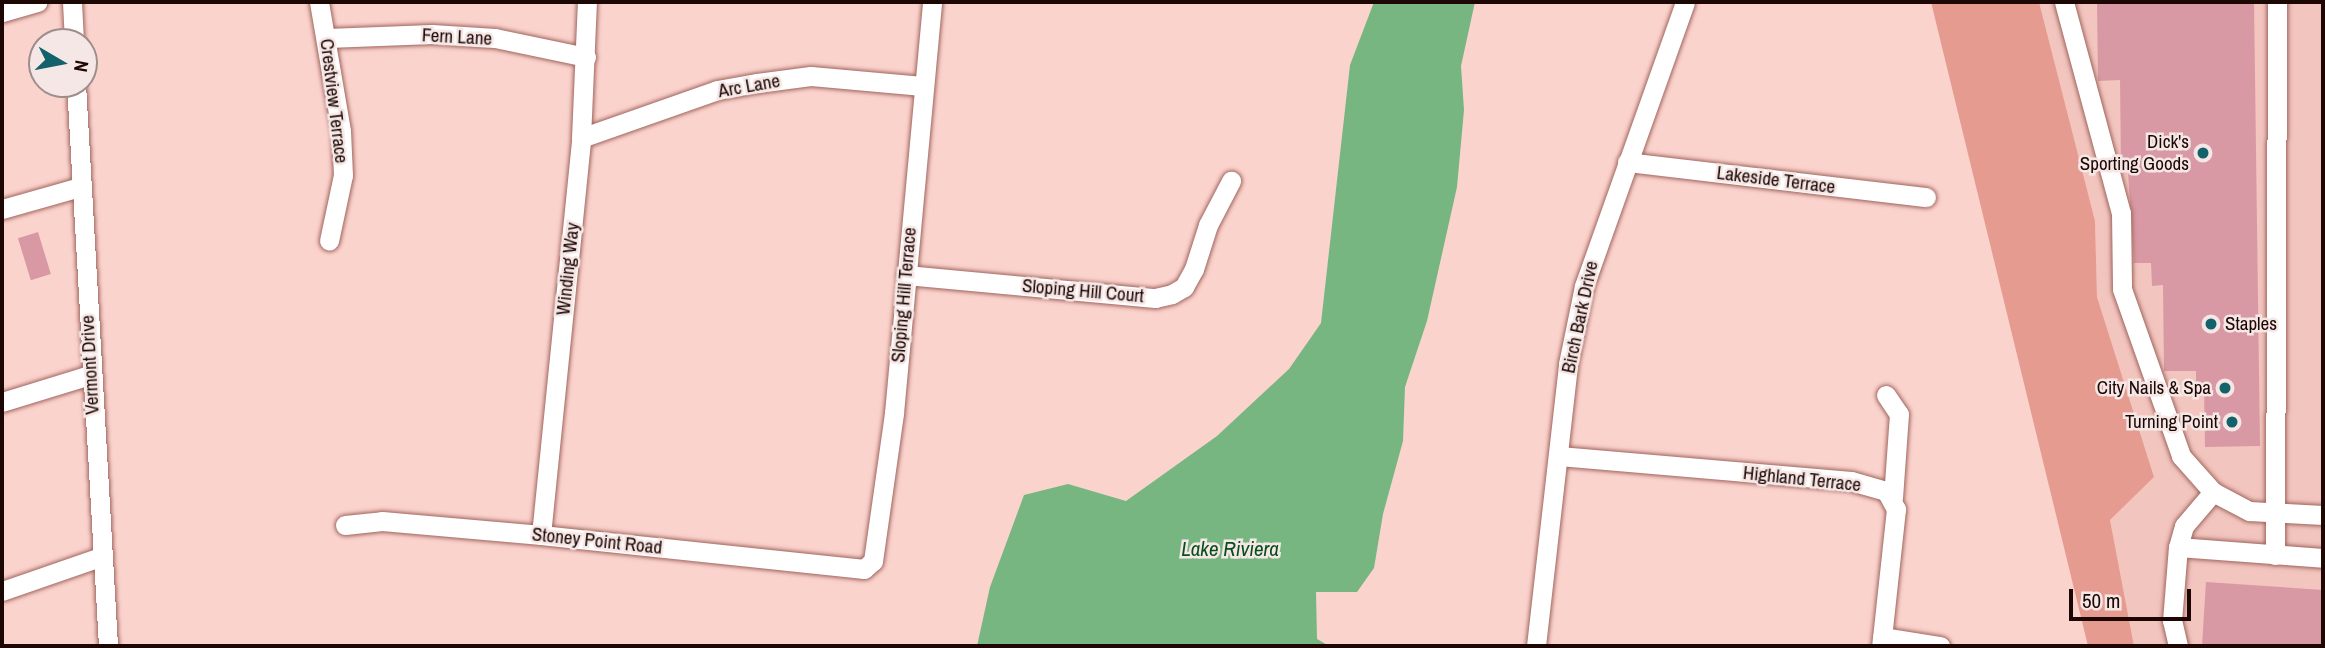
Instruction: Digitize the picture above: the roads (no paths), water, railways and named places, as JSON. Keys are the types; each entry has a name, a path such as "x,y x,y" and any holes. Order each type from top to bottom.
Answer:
{"street":[{"path":"2,12 38,2"},
{"path":"72,2 73,28"},
{"name":"Crestview Terrace","path":"319,2 327,38 343,175 329,241"},
{"name":"Winding Way","path":"541,535 582,138 587,2"},
{"name":"Sloping Hill Terrace","path":"848,569 864,569 873,561 894,413 932,2"},
{"name":"Birch Bark Drive","path":"1536,646 1568,365 1584,286 1685,2"},
{"path":"2064,2 2121,213 2122,289 2180,456 2213,492 2249,511 2323,515"},
{"path":"2275,555 2277,2"},
{"name":"Fern Lane","path":"327,38 432,34 495,38 586,58"},
{"name":"Arc Lane","path":"582,138 717,90 757,83 811,76 923,86"},
{"name":"Vermont Drive","path":"77,98 100,557 108,646"},
{"name":"Lakeside Terrace","path":"1627,162 1926,197"},
{"name":"Sloping Hill Court","path":"906,275 1155,298 1184,287 1194,269 1208,225 1231,181"},
{"path":"2,209 80,187"},
{"path":"2,402 90,375"},
{"path":"1886,394 1899,414 1881,642 1940,646"},
{"name":"Highland Terrace","path":"1559,456 1851,481 1881,489 1893,498"},
{"path":"2178,646 2172,621 2178,547 2184,526 2213,492"},
{"name":"Stoney Point Road","path":"345,525 382,521 541,535 848,569"},
{"path":"2178,547 2323,558"},
{"path":"2,591 100,557"}],"water":[{"name":"Lake Riviera","path":"1374,2 1475,2 1461,66 1464,110 1457,187 1427,321 1405,387 1403,441 1383,514 1374,568 1357,592 1316,592 1317,639 1329,646 977,646 990,587 1024,495 1068,484 1126,501 1217,436 1289,369 1321,323 1350,65"}],"place":[{"name":"Dick's Sporting Goods","path":"2203,153"},
{"name":"Staples","path":"2211,324"},
{"name":"City Nails & Spa","path":"2225,388"},
{"name":"Turning Point","path":"2232,422"}]}
